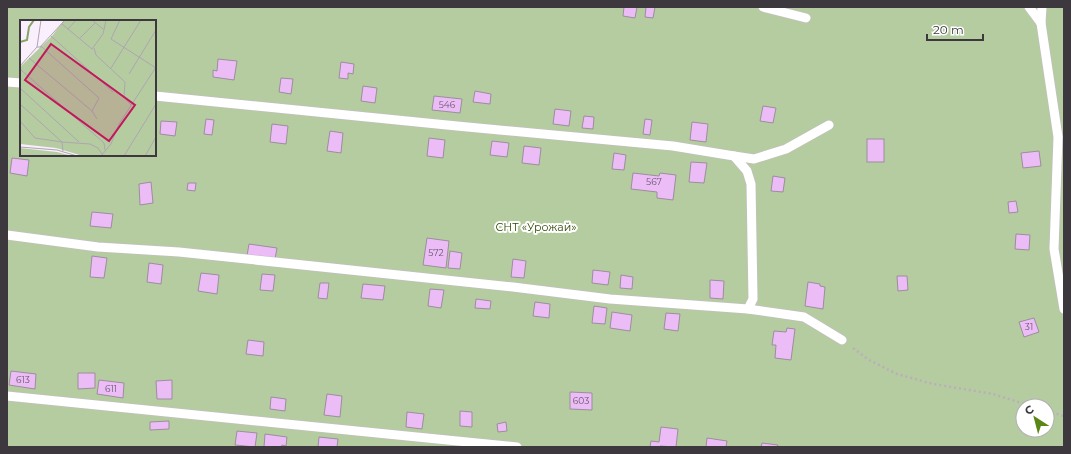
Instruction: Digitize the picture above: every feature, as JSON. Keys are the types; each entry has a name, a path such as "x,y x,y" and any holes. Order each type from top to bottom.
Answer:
{"lane":[{"path":"763,7 806,18"},
{"path":"1029,7 1041,23"},
{"path":"1042,7 1041,23 1058,137 1054,249 1064,309"},
{"path":"7,82 20,83"},
{"path":"156,96 673,146 754,159 786,149 829,125"},
{"path":"734,156 747,172 751,184 753,299 748,309"},
{"path":"7,235 98,247 225,256 610,299 748,309 804,317 842,340"},
{"path":"7,396 517,447"}],"path":[{"path":"842,340 868,360 897,374 933,384 993,394 1015,401"}],"green space":[{"name":"СНТ «Урожай»","path":"7,7 1064,7 1064,447 7,447"}],"building":[{"path":"624,7 637,7 635,18 623,16"},
{"path":"646,7 655,7 653,18 645,17"},
{"path":"218,59 237,61 234,80 213,77 213,70 217,71"},
{"path":"341,62 354,64 353,74 348,73 348,79 339,78"},
{"path":"281,78 293,79 291,94 279,92"},
{"path":"363,86 377,88 375,103 361,101"},
{"path":"475,91 491,94 490,104 473,102"},
{"path":"434,96 462,99 460,113 432,110"},
{"path":"763,106 776,108 773,123 760,121"},
{"path":"555,109 571,111 569,126 553,124"},
{"path":"584,116 594,117 593,129 582,128"},
{"path":"206,119 214,120 212,135 204,134"},
{"path":"645,119 652,120 650,135 643,134"},
{"path":"161,121 177,122 175,136 160,134"},
{"path":"692,122 708,124 706,142 690,140"},
{"path":"272,124 288,126 286,144 270,142"},
{"path":"330,131 343,133 341,153 327,151"},
{"path":"429,138 445,140 443,158 427,156"},
{"path":"867,139 884,139 884,162 867,162"},
{"path":"492,141 509,143 507,157 490,155"},
{"path":"524,146 541,148 539,165 522,163"},
{"path":"1039,151 1041,166 1023,168 1021,153"},
{"path":"614,153 626,155 624,170 612,169"},
{"path":"12,158 29,160 27,176 10,173"},
{"path":"691,162 707,163 704,183 689,182"},
{"path":"633,173 659,176 660,173 676,175 673,200 657,198 657,192 631,189"},
{"path":"773,176 785,178 783,192 771,191"},
{"path":"151,182 153,203 140,205 139,184"},
{"path":"188,183 196,183 195,191 187,190"},
{"path":"1016,201 1018,212 1009,213 1008,202"},
{"path":"92,212 113,214 111,228 90,226"},
{"path":"1016,234 1030,235 1029,250 1015,249"},
{"path":"427,238 449,241 446,268 423,265"},
{"path":"249,244 277,248 275,259 247,256"},
{"path":"450,251 462,253 460,269 448,268"},
{"path":"92,256 107,258 104,278 90,277"},
{"path":"513,259 526,261 524,278 511,277"},
{"path":"149,263 163,265 161,284 147,282"},
{"path":"593,270 610,272 608,285 592,283"},
{"path":"201,273 219,275 217,294 198,291"},
{"path":"262,274 275,275 273,291 260,290"},
{"path":"621,275 633,277 632,289 620,288"},
{"path":"897,276 907,276 908,290 898,291"},
{"path":"710,280 724,281 723,299 710,298"},
{"path":"808,282 820,284 820,286 825,287 823,309 805,306"},
{"path":"320,283 329,283 327,299 318,298"},
{"path":"363,284 385,286 383,300 361,298"},
{"path":"430,289 444,290 441,308 428,306"},
{"path":"476,299 491,301 490,309 475,308"},
{"path":"535,302 550,304 549,318 533,316"},
{"path":"594,306 607,308 605,324 592,323"},
{"path":"612,312 632,315 630,331 610,328"},
{"path":"666,313 680,314 678,331 664,329"},
{"path":"1034,318 1039,332 1024,337 1019,322"},
{"path":"787,328 795,329 791,360 775,358 776,345 772,345 774,331 786,332"},
{"path":"248,340 264,342 263,356 246,354"},
{"path":"11,371 36,374 35,389 9,385"},
{"path":"78,373 95,373 95,388 78,389"},
{"path":"99,380 124,383 123,398 97,394"},
{"path":"172,380 172,399 157,399 156,381"},
{"path":"570,392 592,393 592,410 570,409"},
{"path":"327,394 342,396 340,417 324,415"},
{"path":"271,397 286,399 285,411 270,409"},
{"path":"460,411 472,412 472,427 460,426"},
{"path":"407,412 424,414 422,429 406,427"},
{"path":"169,421 169,429 150,430 150,422"},
{"path":"506,422 507,431 498,432 497,424"},
{"path":"661,427 678,429 676,447 650,447 651,441 659,442"},
{"path":"237,431 257,433 255,447 235,445"},
{"path":"265,434 287,437 286,446 264,447"},
{"path":"319,437 338,439 337,447 318,447"},
{"path":"707,438 727,441 726,447 706,447"},
{"path":"762,443 778,445 777,447 761,447"}]}
